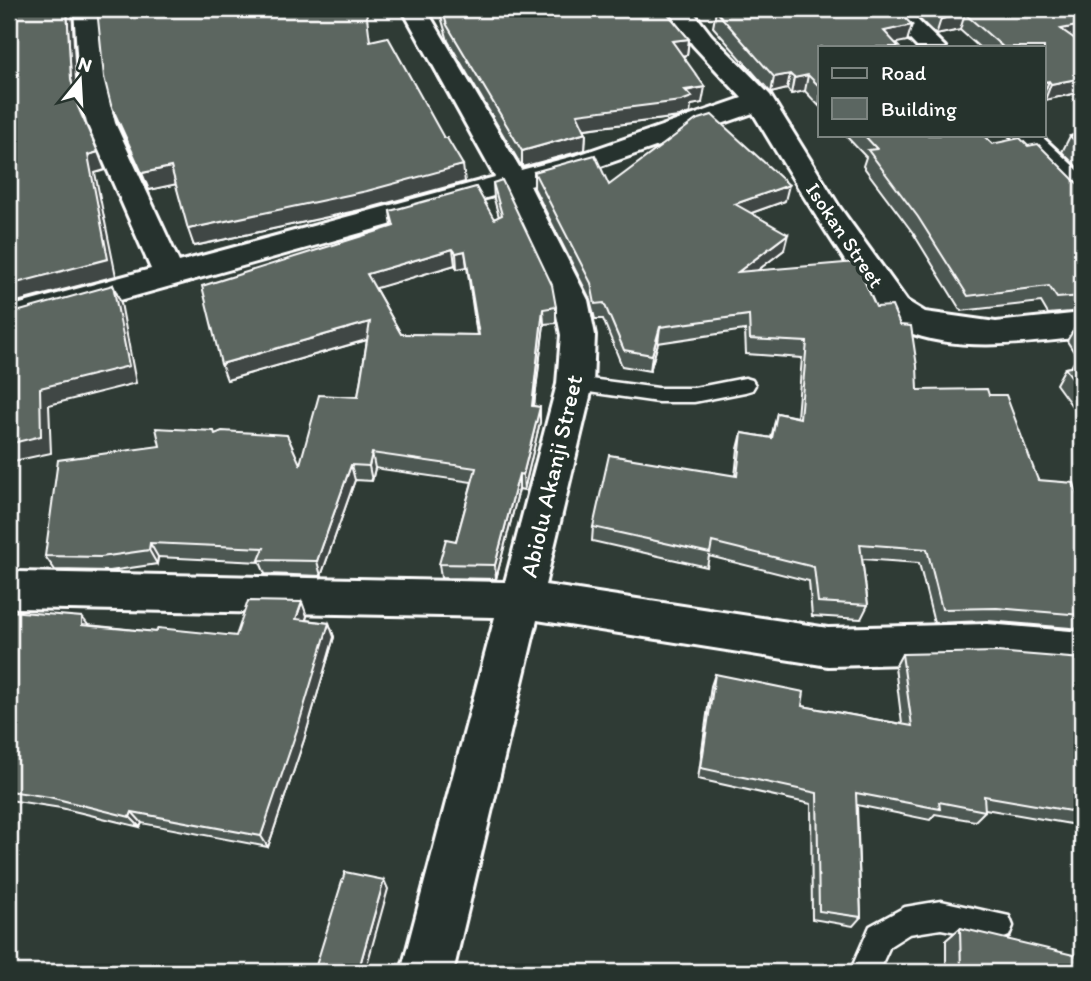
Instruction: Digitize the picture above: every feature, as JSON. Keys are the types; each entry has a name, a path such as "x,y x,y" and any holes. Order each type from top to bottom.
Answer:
{"street":[{"path":"86,9 94,95 101,123 170,276"},
{"name":"Abiolu Akanji Street","path":"414,9 512,180 571,300 578,335 575,384 427,972"},
{"name":"Isokan Street","path":"678,9 702,40 760,102 827,212 895,309 915,322 984,333 1082,325"},
{"path":"892,9 931,46"},
{"path":"9,319 589,161 760,102"},
{"path":"1025,136 1082,190"},
{"path":"17,590 522,600 828,647 987,643 1082,651"}],"lane":[{"path":"575,384 658,395 694,395 745,385"},
{"path":"864,972 880,936 905,922 941,915 999,926"}],"building":[{"path":"9,9 67,9 71,79 78,107 98,152 88,155 108,259 9,285"},
{"path":"97,9 366,9 370,41 388,37 444,138 447,138 463,165 367,191 188,229 171,167 142,173 111,105 104,77"},
{"path":"442,9 664,9 689,39 672,41 705,87 685,90 692,97 681,101 577,114 586,133 522,151 447,25"},
{"path":"896,9 912,25 884,31 898,46 818,46 818,85 808,75 794,78 790,74 774,77 716,11"},
{"path":"930,9 1082,9 1082,25 1061,29 1082,44 1082,78 1051,84 1046,82 1046,46 1002,46 965,14 941,19"},
{"path":"712,115 789,185 735,204 788,234 738,272 856,262 876,307 892,306 900,325 911,326 918,390 987,389 989,395 1006,395 1038,480 1074,483 1082,510 1082,615 997,608 942,609 927,549 860,544 868,605 818,602 814,567 712,542 710,553 593,527 609,455 737,476 742,433 772,438 777,413 800,418 807,342 750,339 749,315 660,327 652,355 624,350 604,303 595,304 591,283 534,172 595,155 609,185 696,120"},
{"path":"1082,133 1082,148 1070,136"},
{"path":"865,136 984,136 992,144 1020,138 1028,146 1038,144 1077,183 1082,184 1082,296 1057,298 1049,286 968,296 918,217 868,150 877,149"},
{"path":"502,180 552,285 556,307 543,309 532,406 540,407 523,475 519,474 495,565 439,564 446,539 456,541 476,468 372,453 369,466 351,465 317,561 259,560 264,548 150,543 149,550 101,557 45,556 58,460 160,446 156,428 214,431 215,434 222,431 287,435 300,464 319,395 358,397 370,322 221,364 202,286 394,226 390,211 476,187 494,219 502,215 493,183","holes":["453,249 456,253 465,251 479,335 401,334 367,274"]},
{"path":"113,285 129,366 40,388 41,436 9,444 9,314"},
{"path":"1082,365 1082,391 1065,368"},
{"path":"248,601 302,602 296,619 329,623 261,836 132,812 130,817 49,797 9,791 9,611 82,617 82,625 156,632 158,628 236,636"},
{"path":"997,652 1082,659 1082,813 984,796 985,811 939,802 940,809 856,793 861,917 819,911 817,793 701,768 715,674 804,692 802,706 912,726 902,654"},
{"path":"345,872 384,880 358,972 314,972"},
{"path":"960,928 1082,957 1082,972 961,972"}]}
